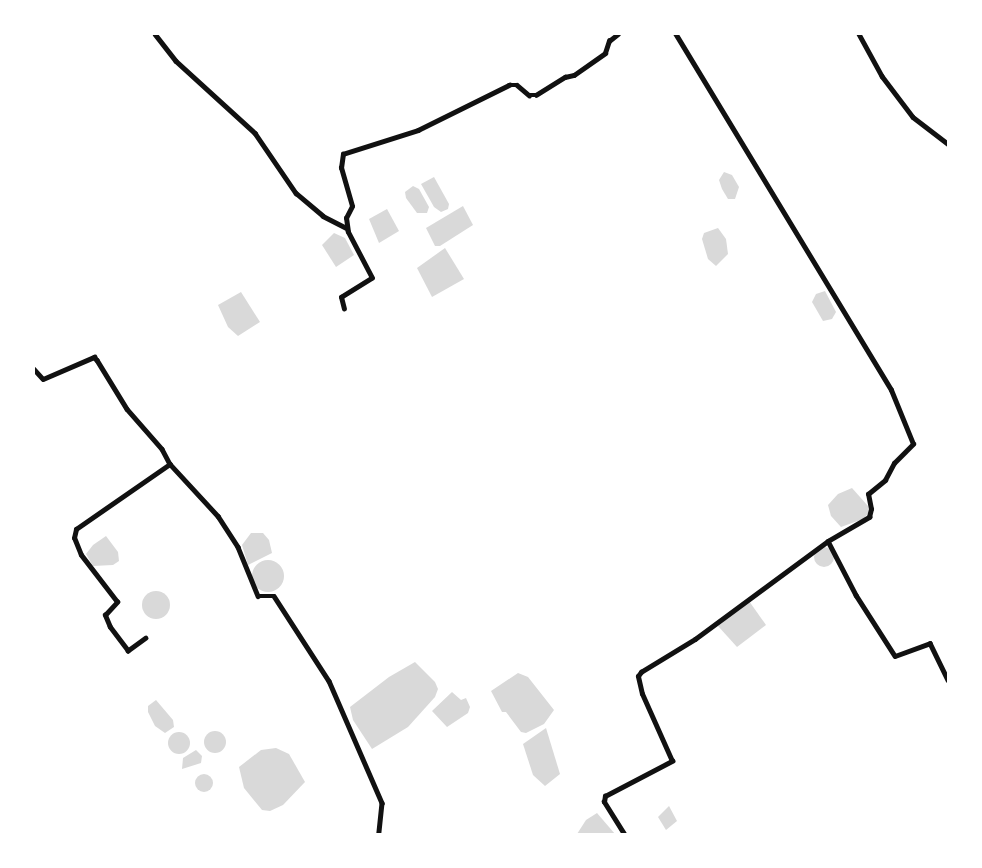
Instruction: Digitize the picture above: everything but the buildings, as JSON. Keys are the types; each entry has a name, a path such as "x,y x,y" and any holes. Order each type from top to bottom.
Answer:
{"street":[{"path":"155,34 176,61 255,133 296,193 323,216 347,228"},
{"path":"344,309 341,297 372,278 347,228 346,218 352,206 341,168 343,154 418,130 509,84 517,85 529,95 536,95 565,77 574,75 605,53 609,41 618,34"},
{"path":"624,834 604,802 605,796 672,762 653,721 638,676 828,541 869,517 871,509 868,494 885,480 894,463 911,448 913,440 891,390 675,34"},
{"path":"859,34 882,76 913,117 948,144"},
{"path":"34,369 43,379 94,358 97,360 127,409 162,449 170,464 218,516 238,547 258,596 274,596 317,660 382,803 379,834"},
{"path":"146,638 128,652 105,616 117,602 81,555 74,538 76,529 170,464"},
{"path":"828,541 856,595 895,656 930,643 948,680"}],"shaded area":[{"path":"724,172 732,175 739,187 735,199 728,199 722,189 719,180"},
{"path":"434,177 449,204 448,209 441,212 434,207 421,184"},
{"path":"413,186 419,189 429,207 427,213 417,213 406,198 405,192"},
{"path":"463,206 473,225 440,246 435,246 426,228"},
{"path":"387,209 399,231 379,243 369,219"},
{"path":"718,228 726,239 728,254 716,266 708,259 702,239 704,233"},
{"path":"334,233 345,238 354,255 336,267 322,245"},
{"path":"445,248 464,279 432,297 417,268"},
{"path":"825,291 836,312 832,319 823,321 812,302 816,294"},
{"path":"241,292 260,322 238,336 228,327 218,305"},
{"path":"852,488 868,506 869,513 863,519 841,527 831,516 828,505 838,494"},
{"path":"251,533 263,533 269,540 272,553 248,565 242,545"},
{"path":"106,536 118,552 119,561 113,565 93,566 86,554 93,545"},
{"path":"820,547 828,547 834,553 834,561 828,567 820,567 814,561 814,553"},
{"path":"268,560 274,561 279,565 283,570 283,582 279,587 274,591 268,592 262,591 257,587 253,582 252,576 253,570 257,565 262,561"},
{"path":"156,591 166,595 170,605 166,615 156,619 146,615 142,605 146,595"},
{"path":"749,601 766,625 737,647 718,626"},
{"path":"415,662 435,682 438,689 435,697 408,727 372,749 353,720 350,707 389,677"},
{"path":"518,673 528,677 554,710 544,724 526,733 521,732 506,712 502,712 491,691"},
{"path":"452,692 461,700 466,698 470,707 468,713 447,727 432,711"},
{"path":"156,700 173,720 174,727 165,733 155,726 148,712 148,706"},
{"path":"546,728 560,774 545,786 533,775 523,744"},
{"path":"215,731 223,734 226,742 223,750 215,753 207,750 204,742 207,734"},
{"path":"179,732 189,739 190,743 183,753 179,754 169,747 168,743 175,733"},
{"path":"276,748 289,754 305,782 283,805 270,811 262,810 244,788 239,767 261,750"},
{"path":"196,750 202,756 201,763 182,769 183,758"},
{"path":"200,774 208,774 213,779 211,790 200,792 195,787 195,779"},
{"path":"669,806 677,821 666,830 658,817"},
{"path":"597,813 615,834 577,834 586,820"}]}
